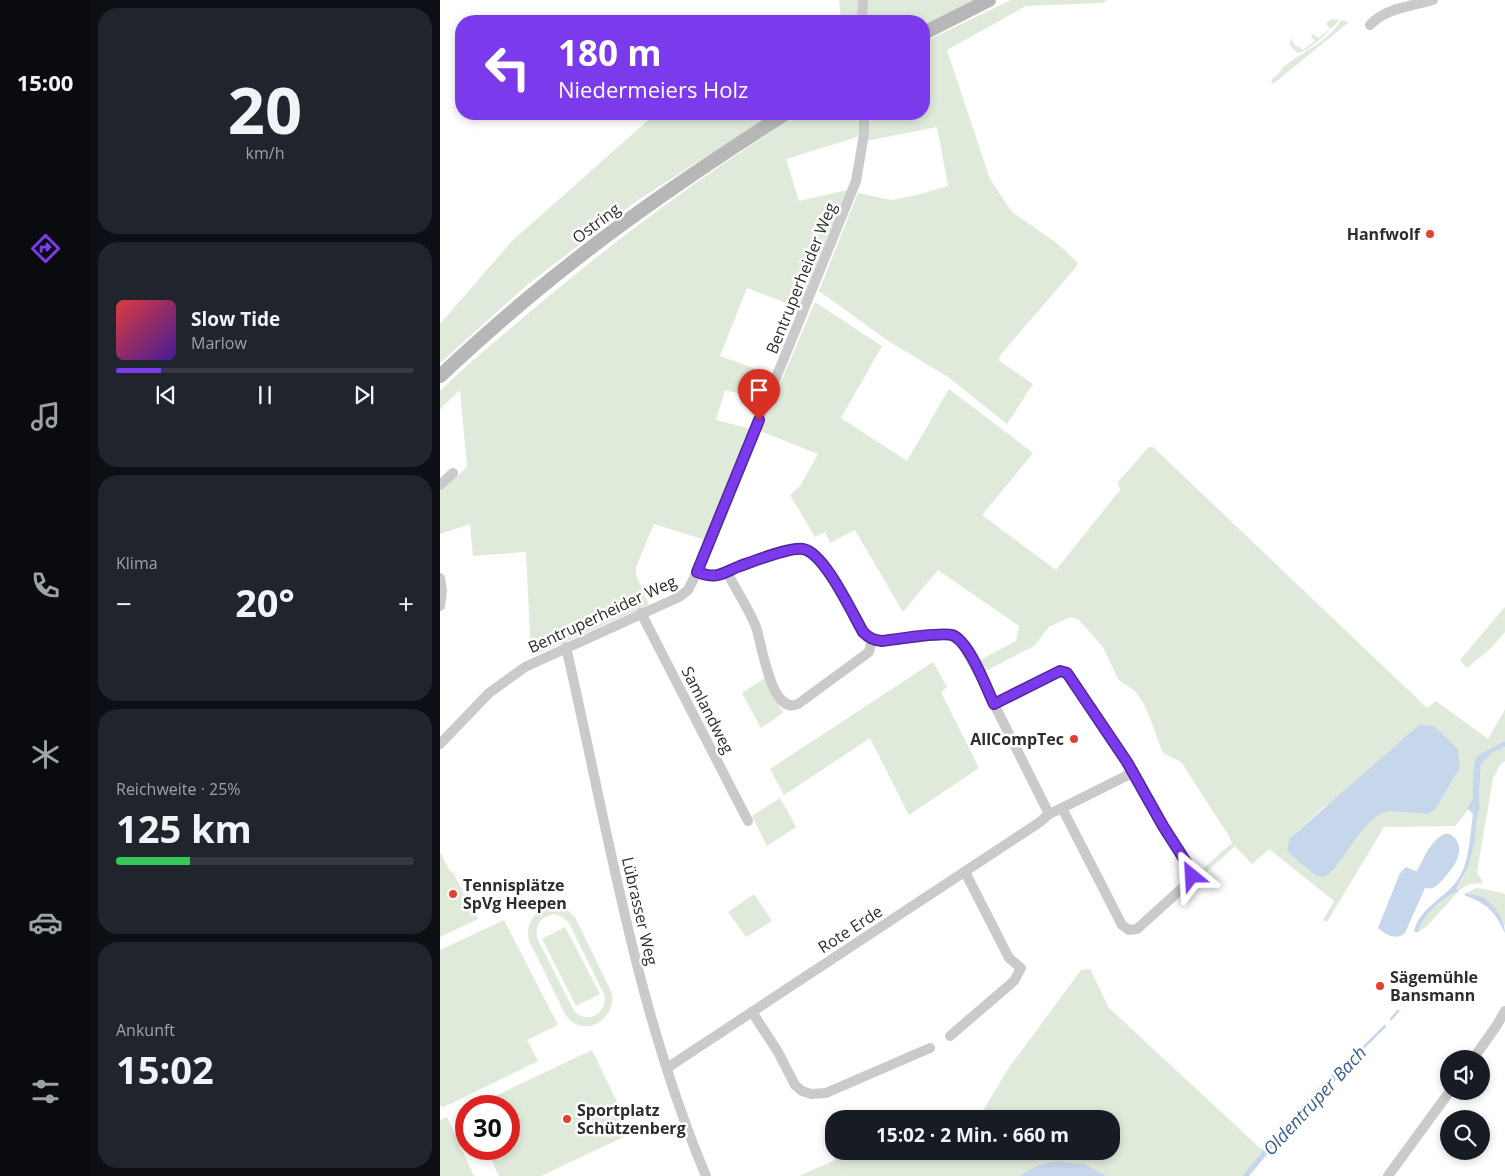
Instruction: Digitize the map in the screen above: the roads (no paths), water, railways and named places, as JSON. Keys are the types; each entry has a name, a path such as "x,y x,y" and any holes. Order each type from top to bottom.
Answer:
{"main road":[{"path":"930,30 989,0"},
{"name":"Ostring","path":"440,376 569,264 660,197 776,120"}],"street":[{"path":"862,15 863,0"},
{"path":"1370,25 1378,17 1390,11 1433,0"},
{"name":"Bentruperheider Weg","path":"440,744 474,707 499,684 530,664 684,594 688,590 856,181 864,134 864,120"},
{"path":"440,485 453,473"},
{"path":"697,572 711,577 748,563 793,550 808,550 816,555 825,566 863,632 872,640 882,641 948,634 954,636 965,646 1049,814"},
{"path":"727,572 756,626 766,669 779,698 788,706 798,704 869,652 872,640"},
{"path":"440,578 442,590 440,606"},
{"name":"Samlandweg","path":"641,614 748,821"},
{"name":"Lübrasser Weg","path":"566,647 637,967 667,1068 706,1176"},
{"path":"994,704 1060,671 1067,673 1134,772 1163,826 1193,873 1189,882 1137,929 1129,930 1122,925 1062,808"},
{"name":"Rote Erde","path":"667,1068 965,872 1049,814 1134,772"},
{"path":"950,1036 1014,982 1021,968 1009,958 965,872"},
{"path":"752,1012 778,1052 795,1085 802,1091 811,1094 826,1093 930,1048"},
{"path":"1480,1050 1504,1014"},
{"path":"1388,1176 1443,1100"}],"water":[{"path":"1419,725 1434,726 1458,749 1460,768 1435,810 1427,814 1388,811 1378,815 1360,834 1330,874 1319,877 1287,850 1289,839"},
{"path":"1505,741 1505,747 1492,753 1481,764 1480,808 1475,841 1468,867 1456,889 1459,890 1438,904 1424,919 1418,932 1414,932 1422,915 1455,884 1463,869 1468,854 1473,814 1467,808 1473,798 1473,775 1477,756"},
{"path":"1444,834 1450,834 1458,844 1459,850 1456,861 1438,885 1433,888 1425,888 1405,933 1398,937 1388,935 1378,928 1400,873 1406,867 1417,871 1431,846"},
{"path":"1466,893 1482,897 1491,903 1501,917 1505,933 1493,913 1484,905 1464,895"},
{"path":"1344,1063 1348,1066 1249,1176 1242,1176 1266,1147"},
{"path":"1056,1162 1084,1164 1107,1176 1021,1176 1037,1166"}],"waterway":[{"name":"Oldentruper Bach","path":"1391,1019 1398,1011"},
{"name":"Oldentruper Bach","path":"1345,1066 1385,1026"}],"place":[{"name":"Hanfwolf","path":"1430,234"},
{"name":"AllCompTec","path":"1074,739"},
{"name":"Tennisplätze SpVg Heepen","path":"453,894"},
{"name":"Sägemühle Bansmann","path":"1380,986"},
{"name":"Sportplatz Schützenberg","path":"567,1119"}]}
